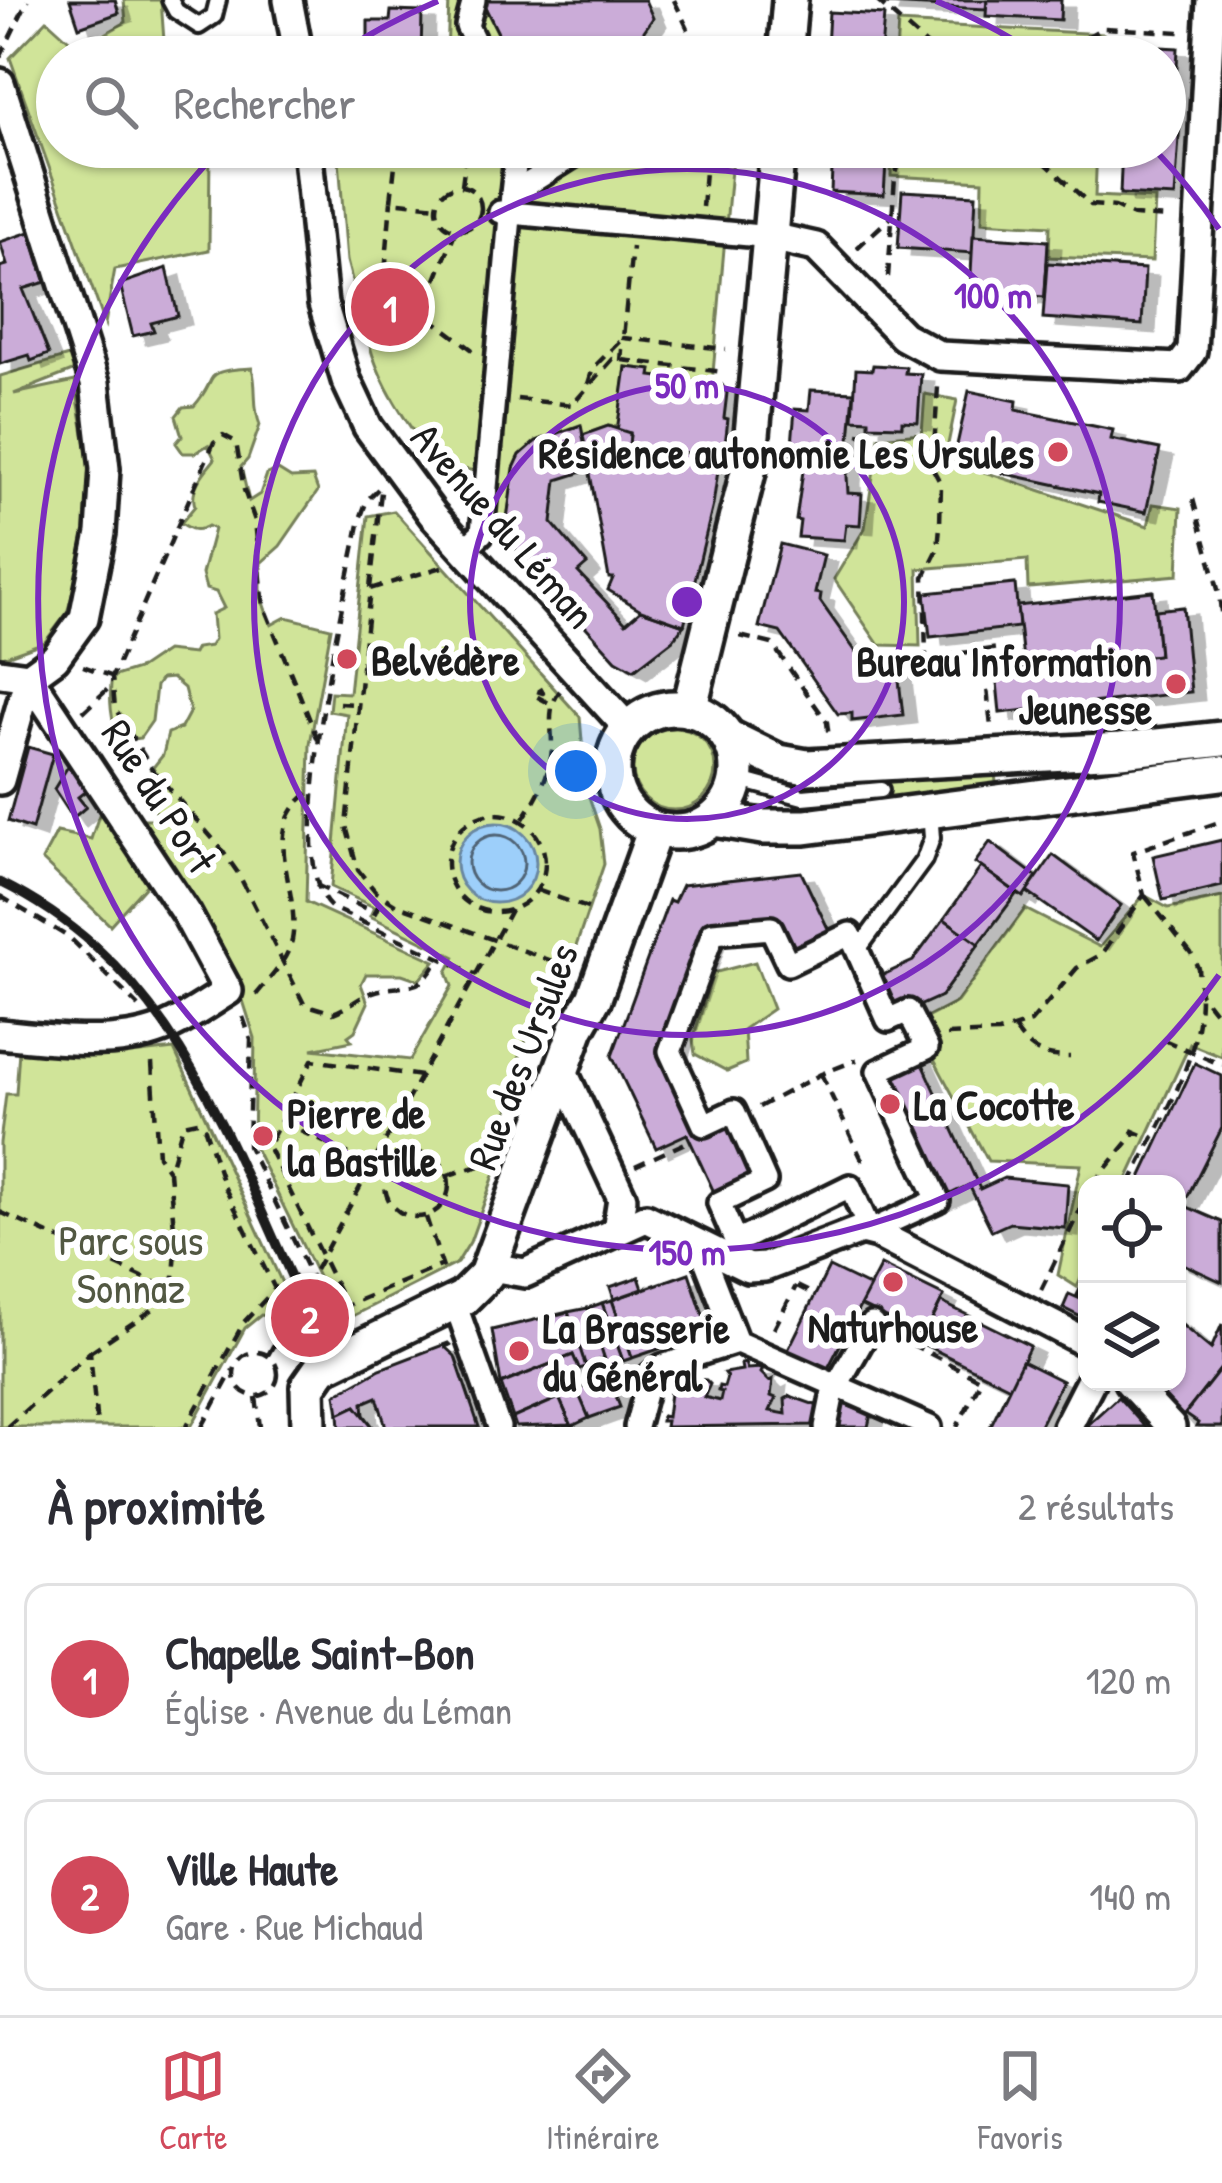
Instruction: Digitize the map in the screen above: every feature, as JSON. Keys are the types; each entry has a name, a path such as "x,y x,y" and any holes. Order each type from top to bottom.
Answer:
{"street":[{"path":"288,0 295,36"},
{"path":"472,36 467,26 474,0"},
{"path":"787,36 790,0"},
{"path":"508,207 771,237 816,247 914,345 940,356 1179,368 1192,351 1211,0"},
{"path":"0,83 95,383 105,469 101,533 85,618 55,658 29,677 0,780"},
{"name":"Avenue du Léman","path":"309,168 319,277 330,331 346,380 382,450 464,550 629,729"},
{"path":"464,550 482,533 514,168"},
{"path":"508,207 559,168"},
{"path":"689,710 749,468 776,168"},
{"path":"0,673 29,677"},
{"name":"Rue du Port","path":"29,677 238,998"},
{"path":"728,737 737,779 729,802 714,819 690,831 655,829 630,813 615,786 615,756 629,729 656,712 689,710 707,717 728,737 779,761 807,767 1222,740"},
{"path":"714,819 787,828 1222,773"},
{"name":"Rue des Ursules","path":"309,1427 306,1394 322,1367 455,1303 476,1288 491,1267 655,829"},
{"path":"491,1267 515,1274 530,1271 650,1219 739,1266 756,1268 842,1234 870,1231 938,1200 878,1071 927,1048 908,1011 888,1020 850,934 788,964 771,928 713,933 670,1051 704,1125 734,1111 766,1181 719,1203 736,1242 850,1186 870,1231 1078,1338"},
{"path":"0,1034 104,1039 152,1033 238,998"},
{"path":"562,1070 623,1201 617,1230"},
{"path":"700,1247 737,1342"},
{"path":"455,1303 499,1427"},
{"path":"826,1427 836,1386 872,1324"},
{"path":"636,1427 650,1375 662,1366 737,1342 930,1427"},
{"path":"1067,1427 1085,1391"},
{"path":"1138,1391 1171,1427"}],"lane":[{"path":"170,0 176,11 199,26 214,16 218,0"},
{"path":"737,779 803,797 881,790"},
{"path":"857,951 924,860 932,838 930,810"}],"path":[{"path":"0,57 28,0"},
{"path":"674,0 691,36"},
{"path":"876,0 916,36"},
{"path":"1087,36 1102,28 1209,34"},
{"path":"330,331 417,331 417,275 385,274 395,168"},
{"path":"463,185 465,168"},
{"path":"699,230 705,168"},
{"path":"885,317 898,168"},
{"path":"1051,168 1091,205 1115,207 1134,216 1199,220"},
{"path":"463,185 473,190 482,210 477,222 456,230 444,225 437,206 441,194 463,185"},
{"path":"391,201 437,206"},
{"path":"837,267 892,216"},
{"path":"621,361 634,224"},
{"path":"417,308 427,302 456,230"},
{"path":"417,308 472,351 498,354"},
{"path":"623,338 761,364"},
{"path":"586,389 593,368 623,338"},
{"path":"940,356 933,469 941,484 938,550 924,577 926,658 1006,646"},
{"path":"494,397 572,404 613,359 761,364"},
{"path":"858,434 934,448"},
{"path":"318,740 264,607 256,521 244,490 236,442 227,435 214,442 112,676 115,708 146,760 238,873 304,1004 333,1013 372,992 416,986 439,958"},
{"path":"476,975 332,908 316,885 318,740 360,519 381,486 347,841 358,870 382,897 602,979"},
{"path":"1193,500 1219,593 1222,621"},
{"path":"370,589 445,566 464,550"},
{"path":"723,631 772,644 827,722 831,766"},
{"path":"983,650 994,757"},
{"path":"74,677 84,665 112,676"},
{"path":"521,821 547,772 552,745 550,704 568,682"},
{"path":"73,701 82,712 110,687"},
{"path":"540,688 543,694 536,691 534,695 550,704"},
{"path":"339,703 358,704"},
{"path":"314,790 291,808 284,829 293,928 282,962 238,998 250,1033 248,1146 333,1322"},
{"path":"268,1355 512,910 538,890 545,858 538,836 521,821 500,814 477,818 458,832 448,853 448,876 467,903 489,912 512,910"},
{"path":"1134,1175 1193,1052 1201,1025 1198,968 1144,895 1133,852 1222,821"},
{"path":"316,885 375,913 382,897"},
{"path":"538,890 604,914"},
{"path":"921,1036 998,1033 1031,1022 1077,968 1102,954 1144,895"},
{"path":"0,896 44,920 94,959 152,1033 158,1156 169,1172"},
{"path":"1200,993 1222,1022"},
{"path":"1014,1028 1026,1045 1042,1054 1070,1057"},
{"path":"1164,1040 1222,1066"},
{"path":"738,1118 821,1074 861,1059"},
{"path":"421,1076 312,1060 268,1146 346,1306 442,1265"},
{"path":"821,1074 865,1167"},
{"path":"7,1427 90,1352 138,1322 169,1289 176,1264 169,1172 183,1124 198,1121 232,1204 275,1289 244,1322 186,1427"},
{"path":"280,1122 388,1172"},
{"path":"1100,1175 1134,1131 1152,1138"},
{"path":"612,1177 690,1141"},
{"path":"448,1175 533,1150"},
{"path":"413,1153 434,1158 448,1175 445,1200 426,1216 405,1215 390,1202 385,1187 388,1172 413,1153"},
{"path":"0,1213 169,1289"},
{"path":"1030,1311 1078,1214"},
{"path":"426,1216 455,1303"},
{"path":"1077,1297 1084,1283"},
{"path":"762,1353 796,1286 815,1295"},
{"path":"273,1346 300,1334 296,1326 304,1323 292,1303"},
{"path":"316,1316 325,1305"},
{"path":"872,1324 983,1377 957,1427"},
{"path":"90,1352 97,1427"},
{"path":"202,1427 236,1365 248,1354 268,1355"},
{"path":"256,1397 272,1390 278,1380 278,1369 268,1355"},
{"path":"236,1365 234,1379 239,1388 256,1397"},
{"path":"256,1397 260,1427"}],"green space":[{"path":"124,0 161,0 164,36 102,36 126,22"},
{"path":"449,0 485,0 499,36 448,36"},
{"path":"47,20 65,36 36,36 36,131 10,58"},
{"path":"898,23 1103,34 1103,36 897,36"},
{"path":"49,168 210,168 209,250 115,269 105,324"},
{"path":"340,168 731,168 712,384 651,376 651,370 626,367 618,427 583,435 580,425 530,447 517,465 507,519 483,516 487,472 438,466 398,409 377,367 363,300 357,299 347,261"},
{"path":"891,168 1096,168 1095,196 1155,199 1152,261 1049,257 1050,226 982,222 983,181 891,176"},
{"path":"72,355 75,370 14,394 75,381 89,463 88,542 67,613 45,642 0,658 0,376"},
{"path":"252,368 260,425 241,467 249,501 260,494 267,474 278,470 291,478 313,477 318,491 280,546 261,563 261,597 271,625 286,617 331,628 310,744 306,902 435,961 419,980 402,974 366,974 361,984 368,1003 348,1036 352,1041 312,1049 410,1060 452,986 447,972 455,957 370,916 374,907 331,887 347,714 329,711 331,692 349,693 368,516 394,511 580,717 586,788 600,829 604,864 558,999 542,995 515,1070 521,1073 506,1116 514,1120 470,1242 457,1263 340,1322 253,1144 255,1038 240,991 138,819 159,819 145,788 147,775 163,755 168,733 181,728 190,711 184,688 172,678 161,679 152,721 140,738 121,740 111,710 112,677 141,668 166,651 193,654 214,639 212,614 224,608 216,592 206,589 202,574 214,529 181,523 195,506 196,486 215,459 208,445 195,453 183,453 176,443 182,436 176,416 183,407 194,406 217,373"},
{"path":"925,394 957,400 945,459 1148,526 1153,504 1181,508 1178,575 1028,588 1027,560 918,569 920,646 879,645 834,579 865,528 879,437 922,433"},
{"path":"674,728 703,740 715,769 703,798 674,810 645,798 633,769 645,740"},
{"path":"994,766 997,790 815,812 815,807 882,800 879,779 813,786 812,781"},
{"path":"100,812 148,883 110,925 42,860 57,832 91,839"},
{"path":"1144,895 1168,908 1222,897 1222,1057 1190,1044 1129,1175 1079,1175 1081,1165 988,1161 915,1024 957,1002 1025,909 1100,947"},
{"path":"755,962 773,1009 744,1029 746,1063 727,1071 695,1054 693,1039 713,973"},
{"name":"Parc sous Sonnaz","path":"174,1049 288,1296 276,1317 261,1315 245,1328 191,1427 0,1427 0,1143 6,1094 16,1094 19,1050 140,1053"},
{"path":"1078,1179 1077,1287 1058,1275"}],"water":[{"path":"496,823 524,835 536,863 524,891 496,903 468,891 456,863 468,835"}],"building":[{"path":"70,0 115,0 119,13 79,27"},
{"path":"645,0 653,18 641,36 500,36 483,3"},
{"path":"887,0 987,0 986,9 886,4"},
{"path":"987,0 1061,0 1060,20 986,16"},
{"path":"391,11 422,12 421,36 368,36 368,21 390,21"},
{"path":"829,12 884,15 882,36 828,36"},
{"path":"832,168 886,168 884,195 831,192"},
{"path":"1121,168 1177,168 1175,197 1120,194"},
{"path":"902,191 976,195 973,253 898,248"},
{"path":"30,232 46,282 23,289 49,354 0,364 0,267 7,265 0,242"},
{"path":"973,236 1048,241 1045,297 970,292"},
{"path":"1047,263 1145,269 1142,325 1043,318"},
{"path":"167,268 178,316 151,323 154,331 133,336 120,284"},
{"path":"375,282 403,283 404,323 376,322"},
{"path":"873,365 906,367 905,373 921,374 918,422 869,425 869,420 853,419 856,369 872,370"},
{"path":"626,367 652,370 651,376 722,385 727,393 724,418 728,419 725,445 719,445 717,457 629,446 630,433 617,431"},
{"path":"811,390 854,392 847,476 848,493 862,494 860,525 846,524 844,540 798,537 805,457 791,456 795,409 809,410"},
{"name":"Résidence autonomie Les Ursules","path":"969,391 1017,401 1016,410 1113,430 1111,439 1160,449 1146,512 1098,502 1099,494 1002,473 1004,465 955,454"},
{"path":"581,425 589,470 557,480 552,523 587,564 578,572 626,623 641,610 684,625 673,640 634,670 616,660 517,551 510,536 507,519 520,455 536,441"},
{"path":"608,426 630,433 629,446 720,457 684,625 641,610 608,590 613,578 609,578 583,435"},
{"path":"780,544 824,555 815,593 821,594 820,601 864,663 872,667 897,663 903,715 852,721 852,713 838,714 780,632 759,627"},
{"path":"1015,584 1019,627 930,637 925,593"},
{"path":"1153,591 1159,655 1024,669 1017,606"},
{"path":"1183,607 1191,692 1000,713 996,672 1159,655 1155,610"},
{"path":"28,747 53,754 32,829 8,821"},
{"path":"70,763 87,790 78,797 86,807 73,818 54,789"},
{"path":"1222,840 1222,886 1163,900 1153,856"},
{"path":"990,842 1037,877 1023,897 975,863"},
{"path":"1053,855 1121,905 1096,941 1027,892"},
{"path":"981,867 1017,893 979,944 944,919"},
{"path":"801,872 834,941 788,964 771,928 713,933 672,1058 704,1125 734,1111 765,1181 719,1203 687,1134 656,1148 612,1056 669,900 674,902 682,885"},
{"path":"944,919 979,944 941,996 888,1020 870,981 913,961"},
{"path":"918,1053 980,1189 1004,1178 1068,1184 1065,1228 1010,1223 992,1231 969,1185 938,1200 878,1071"},
{"path":"1195,1063 1222,1076 1222,1128 1186,1199 1186,1175 1142,1175"},
{"path":"1186,1206 1222,1222 1222,1282 1186,1265"},
{"path":"881,1265 944,1296 924,1336 860,1305"},
{"path":"829,1267 870,1287 826,1372 787,1352"},
{"path":"689,1273 709,1332 632,1358 612,1300"},
{"path":"639,1277 643,1289 614,1299 610,1287"},
{"path":"1069,1294 1078,1298 1078,1316 1063,1308"},
{"path":"307,1297 317,1320 324,1317 328,1325 304,1337 300,1327 307,1324 297,1302"},
{"path":"612,1300 632,1358 623,1361 602,1303"},
{"path":"941,1302 1030,1346 1010,1387 921,1343"},
{"path":"602,1303 623,1361 607,1366 588,1308"},
{"path":"588,1308 604,1358 585,1365 568,1312"},
{"path":"568,1312 586,1367 579,1369 573,1355 501,1384 492,1330"},
{"path":"1222,1324 1222,1367 1182,1418 1158,1391 1186,1391 1186,1328 1211,1349"},
{"path":"448,1343 445,1347 455,1356 479,1427 386,1427 377,1397 363,1403 364,1415 373,1427 356,1406 339,1414 336,1394 380,1369"},
{"path":"573,1355 579,1369 558,1376 566,1395 513,1418 501,1384"},
{"path":"1022,1361 1062,1381 1039,1427 990,1427"},
{"path":"745,1363 747,1369 763,1368 761,1373 773,1379 771,1396 776,1398 770,1411 786,1414 785,1399 790,1396 820,1403 819,1425 665,1427 666,1421 661,1421 662,1416 667,1417 672,1377 706,1380 710,1384 704,1397 720,1401 724,1373 742,1370"},
{"path":"1222,1367 1222,1427 1196,1427 1198,1423 1185,1414"},
{"path":"609,1377 620,1407 589,1418 577,1390"},
{"path":"577,1390 589,1418 572,1426 559,1398"},
{"path":"1118,1397 1145,1427 1086,1427 1086,1426"},
{"path":"559,1398 571,1425 516,1427 513,1418"},
{"path":"838,1402 871,1414 868,1427 840,1427"},
{"path":"356,1406 373,1427 340,1427 339,1414"}],"railway":[{"path":"0,882 60,918 110,961 152,1009 219,1118 302,1300"}],"place":[{"name":"Chapelle Saint-Bon","path":"390,307"},
{"name":"Résidence autonomie Les Ursules","path":"1058,452"},
{"name":"Belvédère","path":"347,659"},
{"name":"Bureau Information Jeunesse","path":"1176,684"},
{"name":"La Cocotte","path":"890,1104"},
{"name":"Pierre de la Bastille","path":"263,1136"},
{"name":"Naturhouse","path":"893,1282"},
{"name":"Ville Haute","path":"310,1318"},
{"name":"La Brasserie du Général","path":"519,1351"}]}
